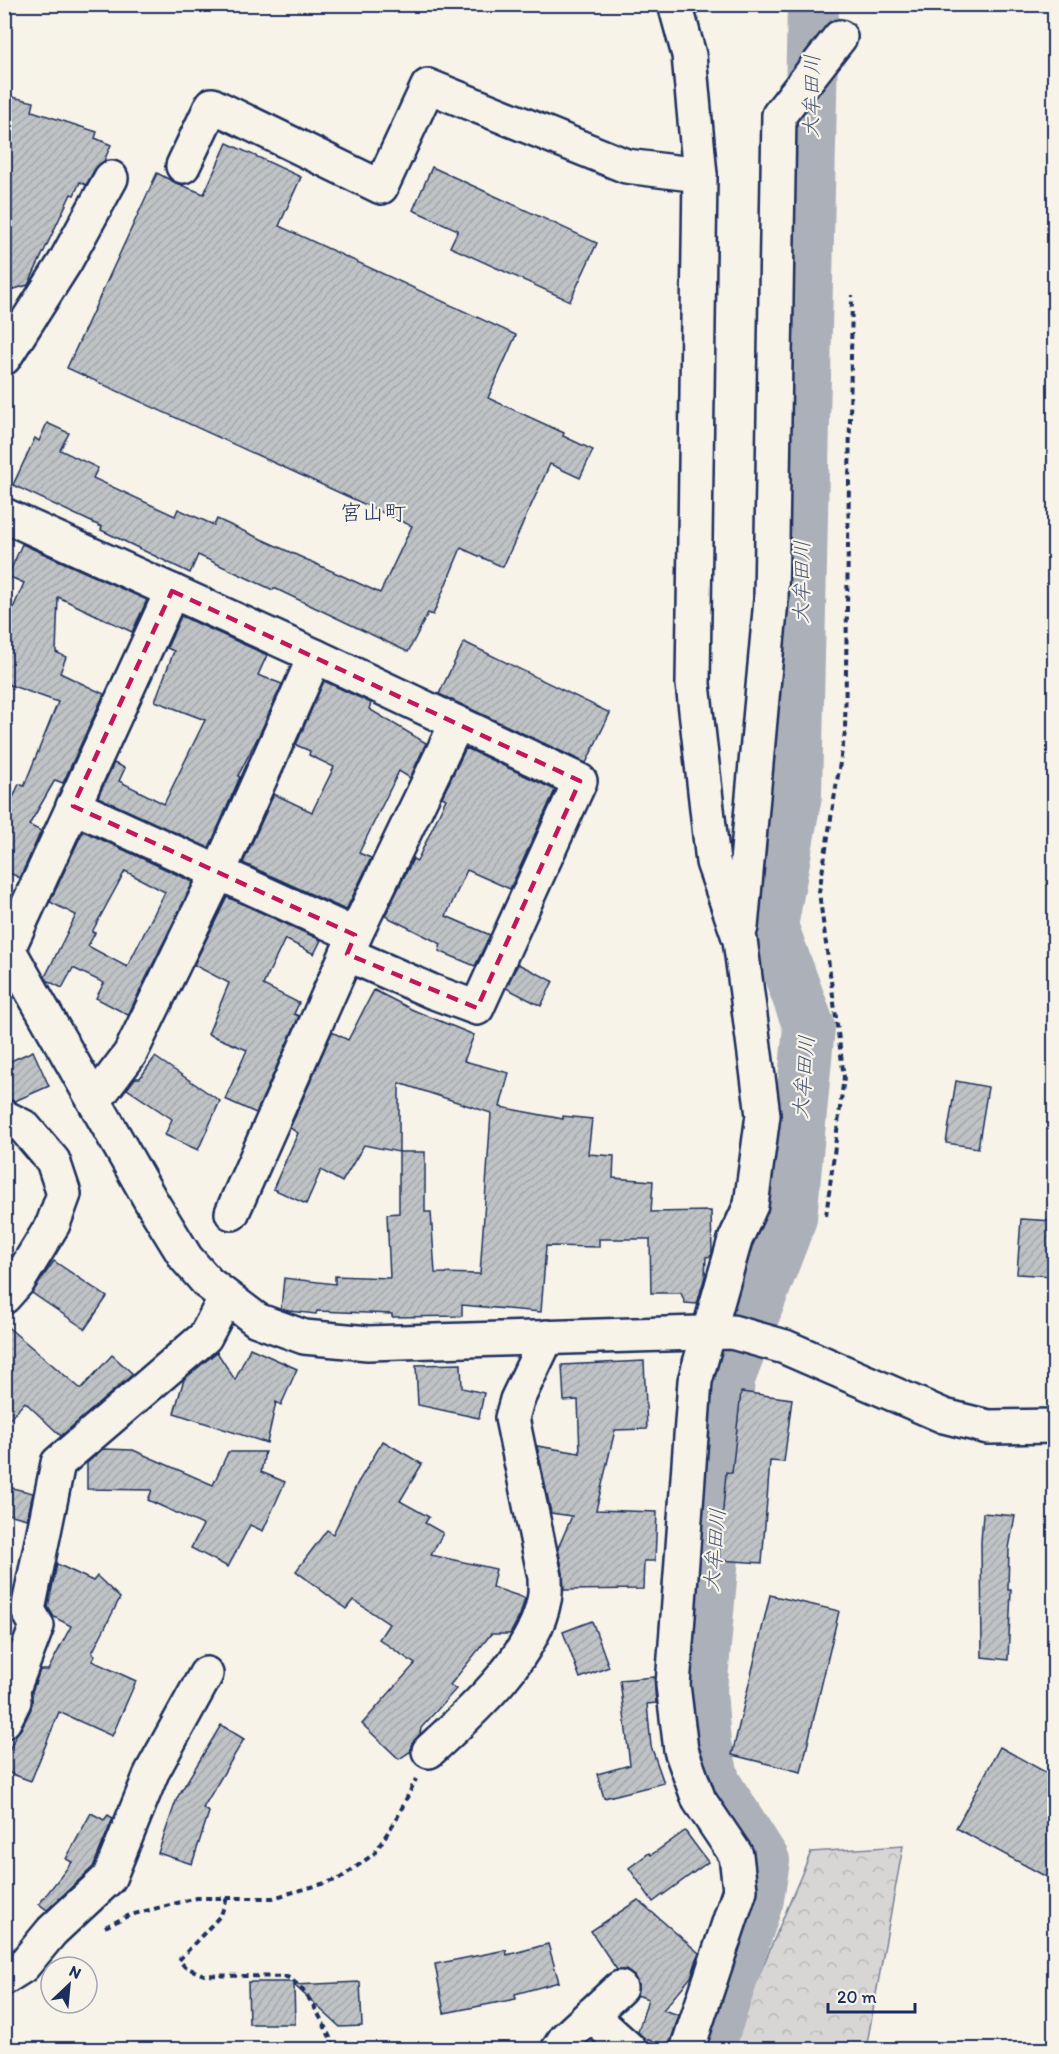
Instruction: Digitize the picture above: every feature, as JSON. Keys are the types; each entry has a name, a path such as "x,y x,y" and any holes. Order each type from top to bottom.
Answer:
{"street":[{"path":"675,4 689,55 700,175 693,684 713,862 740,940 763,1115 751,1205 735,1240 711,1332 695,1381 674,1685 681,1750 699,1800 736,1855 740,1890 687,2049"},
{"path":"740,940 771,600 778,115 840,37"},
{"path":"183,166 212,105 381,187 428,86 626,166 700,175"},
{"path":"4,358 65,262 111,178"},
{"path":"4,515 315,656 580,781 477,1008 431,991 218,873 73,806"},
{"path":"172,591 73,806 8,957 95,1100 151,1201 186,1257 208,1283 257,1320 304,1337 368,1343 732,1332 784,1347 944,1416 988,1427 1054,1426"},
{"path":"95,1100 130,1054 218,873 315,656"},
{"path":"232,1213 351,945 457,723"},
{"path":"4,1117 24,1127 53,1161 64,1194 53,1224 20,1280 4,1297"},
{"path":"4,1721 14,1701 13,1689 37,1626 28,1610 58,1463 205,1337 226,1297"},
{"path":"429,1751 485,1698 520,1653 533,1634 544,1600 545,1577 512,1418 547,1338"},
{"path":"4,1978 23,1966 52,1931 109,1878 152,1772 206,1674"},
{"path":"558,2049 565,2039 620,1988"},
{"path":"591,2015 630,2049"}],"path":[{"path":"826,1216 844,1077 819,892 845,732 852,295"},
{"path":"98,1930 130,1915 197,1898 273,1898 339,1879 374,1854 398,1818 429,1751"},
{"path":"226,1898 221,1915 179,1960 186,1967 204,1975 287,1977 298,1983 336,2049"}],"highlighted area":[{"path":"172,591 580,781 477,1008 347,954 355,935 73,806"}],"green space":[{"path":"903,1846 866,2049 728,2049 811,1852"}],"building":[{"path":"4,95 34,102 32,111 97,132 95,138 111,145 104,161 95,169 86,185 80,182 74,195 71,194 28,285 4,292"},
{"path":"227,143 301,177 279,226 516,335 488,398 564,433 563,436 593,450 580,478 550,464 503,567 461,548 433,615 428,613 408,652 274,588 273,590 198,555 190,573 101,530 102,527 13,485 35,438 39,441 47,423 69,433 60,450 98,468 93,478 175,516 178,509 214,525 217,519 380,593 412,526 67,368 157,173 204,194"},
{"path":"432,167 597,243 570,301 450,247 458,230 413,210"},
{"path":"22,544 147,600 132,632 58,597 56,652 66,657 60,673 104,694 63,783 55,780 29,825 41,831 20,878 4,870 4,797 12,800 19,784 24,786 58,702 4,683 4,629 24,583 8,576"},
{"path":"181,616 267,655 258,675 282,684 238,776 240,777 209,848 98,797 114,763 125,768 119,781 164,804 205,720 155,701 174,651 167,648"},
{"path":"464,642 610,713 586,763 439,694"},
{"path":"324,681 371,703 369,709 426,743 410,778 399,771 359,853 371,858 346,910 243,863 274,794 312,812 334,767 309,755 310,751 296,745"},
{"path":"466,748 555,790 510,889 467,870 446,916 490,935 475,966 439,951 441,944 385,916 413,859 417,861 446,799 442,797"},
{"path":"83,831 193,882 128,1015 96,998 104,983 73,968 62,988 45,977 76,915 50,902","holes":["125,871 165,892 127,967 88,946 95,933 92,932"]},
{"path":"227,897 321,940 314,954 285,939 263,985 299,1003 294,1014 299,1016 256,1113 225,1099 247,1050 208,1034 229,983 194,965"},
{"path":"518,964 553,981 541,1006 506,988"},
{"path":"374,990 413,1010 474,1035 464,1061 509,1073 500,1107 563,1119 563,1116 592,1119 588,1154 614,1156 613,1178 653,1181 651,1212 711,1211 712,1253 711,1256 706,1257 705,1276 697,1304 685,1303 681,1293 651,1293 650,1239 599,1239 599,1247 546,1246 541,1312 462,1305 462,1316 392,1317 392,1314 317,1311 316,1314 281,1309 284,1278 335,1284 335,1276 390,1278 387,1214 399,1213 399,1152 364,1145 342,1182 321,1170 306,1204 273,1189 298,1133 290,1128 332,1032 348,1040","holes":["399,1083 491,1113 480,1274 435,1273 431,1212 425,1212 425,1152 399,1152"]},
{"path":"33,1051 49,1086 15,1101 10,1100 4,1093 4,1064"},
{"path":"155,1057 220,1101 198,1150 165,1135 172,1119 127,1089 135,1078 140,1078"},
{"path":"956,1081 988,1087 978,1148 946,1143"},
{"path":"1021,1219 1054,1221 1054,1276 1017,1274"},
{"path":"54,1261 107,1297 85,1329 32,1293"},
{"path":"4,1324 81,1389 112,1355 133,1374 61,1436 25,1402 4,1425"},
{"path":"250,1348 297,1369 281,1405 276,1402 267,1443 174,1413 184,1379 217,1352 235,1380"},
{"path":"644,1361 647,1429 615,1430 596,1510 657,1512 655,1561 644,1561 643,1589 564,1590 558,1548 572,1516 551,1513 537,1446 580,1453 578,1400 564,1401 562,1365"},
{"path":"461,1364 462,1388 484,1393 479,1418 418,1405 416,1365"},
{"path":"741,1392 792,1399 784,1462 770,1461 762,1563 719,1560 726,1472 732,1473"},
{"path":"383,1441 422,1464 400,1501 429,1517 425,1523 443,1533 431,1555 496,1569 492,1587 525,1598 520,1615 510,1634 491,1634 450,1685 456,1689 421,1728 420,1734 411,1745 411,1751 399,1759 362,1724 415,1664 379,1639 389,1624 353,1600 346,1609 296,1571 327,1530 333,1534 357,1484"},
{"path":"103,1449 133,1450 213,1485 228,1452 265,1452 261,1472 285,1482 263,1531 250,1525 228,1567 191,1548 203,1525 148,1500 152,1490 87,1489 87,1463"},
{"path":"4,1486 33,1493 27,1519 4,1513"},
{"path":"983,1513 1015,1516 1009,1548 1008,1590 1011,1590 1008,1660 982,1657"},
{"path":"57,1564 93,1581 97,1576 120,1598 92,1653 95,1655 92,1661 136,1681 112,1736 59,1712 31,1781 4,1771 4,1762 31,1709 32,1692 40,1670 48,1670 71,1626 54,1617 48,1607"},
{"path":"770,1595 839,1611 801,1772 732,1755"},
{"path":"592,1621 609,1667 580,1678 563,1632"},
{"path":"654,1677 656,1703 647,1704 651,1746 664,1783 604,1798 597,1774 630,1765 620,1680"},
{"path":"221,1725 244,1739 203,1808 209,1812 192,1864 158,1853 177,1798"},
{"path":"1000,1747 1054,1777 1054,1881 956,1828"},
{"path":"91,1813 104,1820 108,1815 113,1818 93,1867 47,1910 39,1904 72,1862 66,1859"},
{"path":"685,1831 708,1862 653,1902 629,1868"},
{"path":"638,1900 699,1953 691,1977 663,2010 679,2015 669,2046 644,2038 638,2032 648,1999 637,1995 638,1984 634,1976 626,1970 617,1970 591,1931"},
{"path":"548,1944 559,1982 515,1994 516,1999 444,2013 435,1964 506,1950 507,1955"},
{"path":"248,1982 294,1982 295,2024 249,2024"},
{"path":"360,1982 362,2026 340,2027 294,1985"}],"waterway":[{"name":"大牟田川","path":"708,2050 758,1899 764,1861 715,1784 705,1744 701,1690 729,1379 791,1218 809,1027 772,926 796,795 813,4"}],"district":[{"name":"宮山町","path":"373,512"}]}
